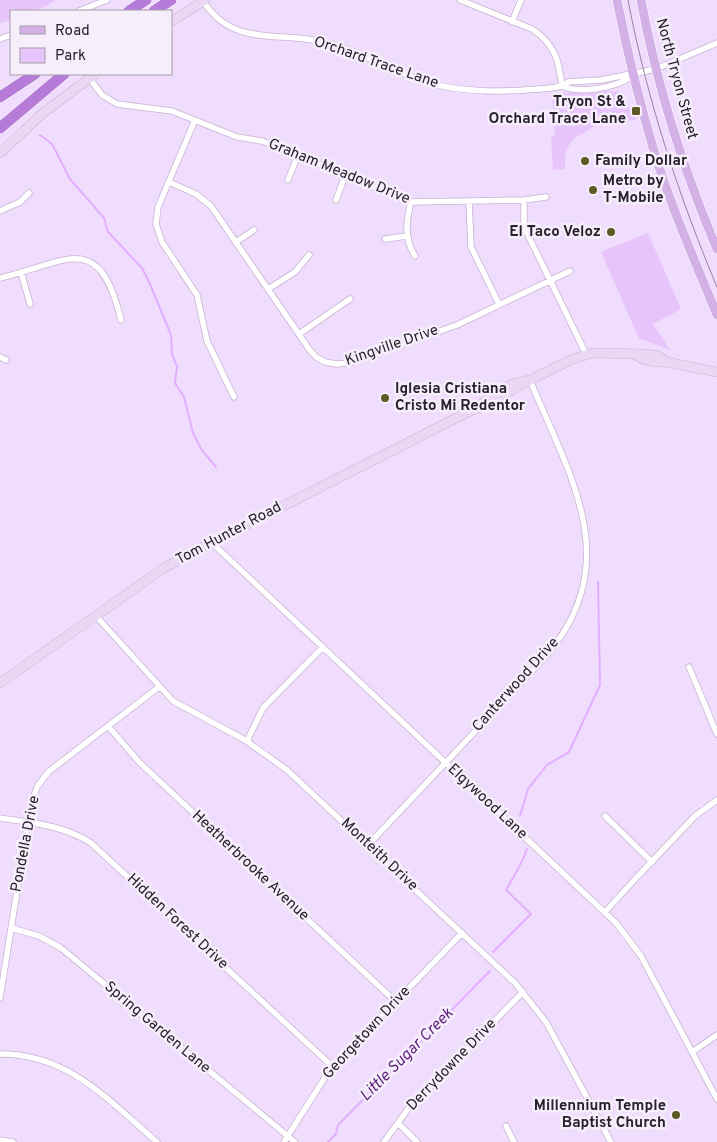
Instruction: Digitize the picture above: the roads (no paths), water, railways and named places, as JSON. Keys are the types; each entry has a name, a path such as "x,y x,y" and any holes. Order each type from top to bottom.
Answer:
{"highway":[{"path":"131,10 146,0"},
{"path":"155,10 170,0"},
{"path":"0,97 33,75"},
{"path":"0,128 63,75"}],"main road":[{"path":"617,0 632,75 661,172 717,315"},
{"name":"North Tryon Street","path":"641,0 656,69 691,183 717,249"}],"street":[{"path":"82,10 107,0"},
{"path":"172,21 204,0"},
{"name":"Orchard Trace Lane","path":"204,0 221,22 242,33 300,38 329,43 422,81 440,86 481,91 531,90 562,86 568,82 632,75 656,69 717,43"},
{"path":"460,0 532,29 549,42 559,61 562,86"},
{"path":"512,22 521,0"},
{"path":"0,153 43,113 92,76"},
{"name":"Graham Meadow Drive","path":"92,76 102,95 117,104 167,110 238,137 262,141 411,202 524,200 546,197"},
{"path":"195,120 156,213 158,234 197,295 208,341 234,397"},
{"path":"288,180 298,155"},
{"path":"336,200 345,176"},
{"name":"Kingville Drive","path":"169,182 205,199 316,357 331,364 342,364 456,324 570,271"},
{"path":"0,211 20,202 29,192"},
{"path":"524,200 525,228 586,354"},
{"path":"469,201 471,247 499,304"},
{"path":"411,202 407,220 407,236 415,256"},
{"path":"236,242 254,230"},
{"path":"385,239 407,236"},
{"path":"268,290 295,272 308,256"},
{"path":"0,278 61,259 76,259 90,262 101,270 109,281 121,320"},
{"path":"21,272 30,304"},
{"path":"299,334 350,299"},
{"name":"Tom Hunter Road","path":"0,683 164,568 211,542 472,410 482,407 530,380 586,354 613,352 635,355 642,359 659,363 667,362 717,372"},
{"name":"Canterwood Drive","path":"368,845 552,649 569,623 583,588 587,554 583,509 530,380"},
{"name":"Elgywood Lane","path":"211,542 622,929 637,949 717,1099"},
{"name":"Monteith Drive","path":"96,616 159,687 181,706 247,741 287,770 524,992 556,1039 611,1142"},
{"path":"247,741 258,718 271,699 322,647"},
{"path":"689,667 717,734"},
{"name":"Pondella Drive","path":"0,998 34,794 42,779 159,687"},
{"name":"Heatherbrooke Avenue","path":"108,726 140,763 396,1002"},
{"path":"605,912 695,816 717,800"},
{"path":"604,816 652,862"},
{"name":"Hidden Forest Drive","path":"0,818 66,830 102,852 333,1066"},
{"name":"Spring Garden Lane","path":"11,928 39,936 61,948 295,1142"},
{"name":"Georgetown Drive","path":"284,1142 333,1066 462,933"},
{"name":"Derrydowne Drive","path":"384,1142 398,1123 524,992"},
{"path":"692,1052 717,1035"},
{"path":"0,1054 38,1058 65,1068 95,1088 156,1142"},
{"path":"398,1123 417,1142"},
{"path":"506,1126 514,1142"},
{"path":"0,1140 13,1142"}],"waterway":[{"path":"40,135 52,144 70,179 104,218 108,232 142,268 171,335 172,354 177,367 175,383 184,397 193,433 201,449 216,467"},
{"name":"Little Sugar Creek","path":"520,816 528,789 547,765 569,752 600,685 598,582"},
{"name":"Little Sugar Creek","path":"493,952 531,914 506,890 527,849"},
{"name":"Little Sugar Creek","path":"328,1142 336,1134 338,1125 490,971"}],"tram line":[{"path":"628,0 644,74 665,146 689,217 717,287"}],"place":[{"name":"Tryon St & Orchard Trace Lane","path":"636,111"},
{"name":"Family Dollar","path":"585,161"},
{"name":"Metro by T-Mobile","path":"593,190"},
{"name":"El Taco Veloz","path":"611,232"},
{"name":"Iglesia Cristiana Cristo Mi Redentor","path":"385,398"},
{"name":"Millennium Temple Baptist Church","path":"676,1115"}]}
